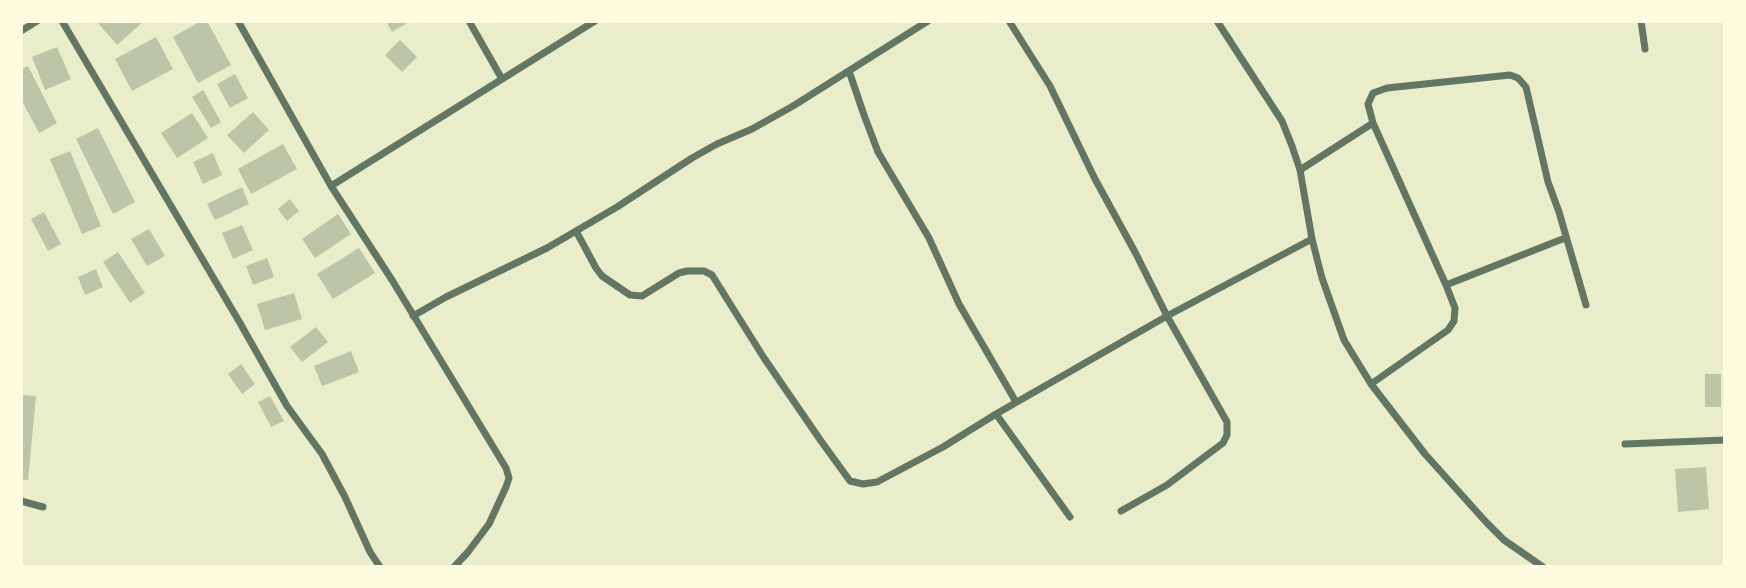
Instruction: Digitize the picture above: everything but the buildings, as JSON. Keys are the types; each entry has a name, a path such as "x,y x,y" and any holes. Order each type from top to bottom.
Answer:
{"street":[{"path":"21,31 37,21"},
{"path":"62,21 288,407 322,454 380,567"},
{"path":"238,21 331,186 392,280 506,468 509,478 489,524 454,567"},
{"path":"469,21 502,79"},
{"path":"331,186 595,21"},
{"path":"413,316 547,248 692,158 793,106 928,21"},
{"path":"1010,21 1050,86 1167,316 1227,422 1227,435 1223,443 1167,485 1121,511"},
{"path":"1217,21 1282,121 1300,170 1322,278 1345,340 1371,384 1425,454 1486,522 1504,540 1543,567"},
{"path":"1641,21 1645,49"},
{"path":"849,71 878,152 929,238 959,304 1016,402"},
{"path":"1371,384 1448,330 1454,321 1455,308 1373,123 1368,104 1373,93 1387,88 1510,75 1518,78 1526,87 1548,181 1586,305"},
{"path":"1300,170 1373,123"},
{"path":"576,231 596,268 630,295 642,296 679,273 687,271 704,271 712,275 821,441 850,481 863,484 877,482 943,447 1167,316 1312,239"},
{"path":"1446,285 1565,238"},
{"path":"996,414 1070,517"},
{"path":"1625,444 1725,440"},
{"path":"21,501 43,508"}]}
